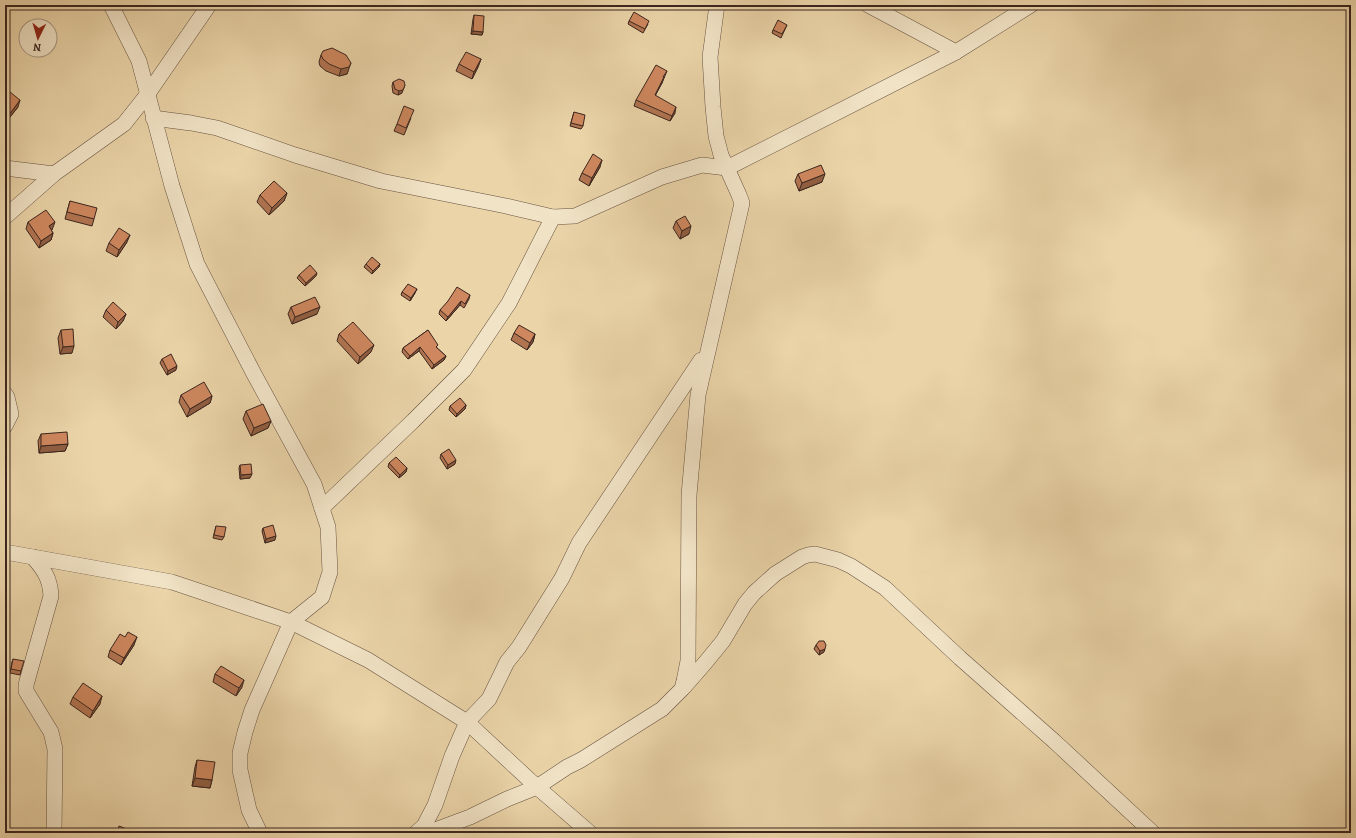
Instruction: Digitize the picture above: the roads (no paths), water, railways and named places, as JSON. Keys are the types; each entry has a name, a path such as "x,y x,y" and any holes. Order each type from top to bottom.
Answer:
{"street":[{"path":"111,5 139,61 172,186 197,264 254,374 314,484 328,527 330,572 322,597 291,622 252,710 240,753 240,770 244,791 249,810 260,833"},
{"path":"5,217 54,174 124,124 147,95 209,5"},
{"path":"682,689 688,661 689,495 698,395 742,203 721,155 716,136 710,57 717,5"},
{"path":"868,5 956,52"},
{"path":"153,118 191,122 217,128 295,155 381,181 553,217 575,216 662,177 702,165 727,168 956,52 1010,11 1030,5"},
{"path":"5,168 54,174"},
{"path":"322,508 464,370 509,303 553,217"},
{"path":"423,831 435,805 452,756 467,722 489,699 507,662 519,647 562,578 579,543 708,351"},
{"path":"5,394 11,414 5,426"},
{"path":"5,552 172,582 291,622 368,660 467,722 537,787 590,833"},
{"path":"423,831 470,817 507,799 537,787 662,709 716,651 745,604 754,593 775,574 795,561 808,555 815,554 838,560 851,566 885,588 1153,833"},
{"path":"33,557 46,573 51,585 51,596 26,691 51,732 55,749 54,833"}]}
